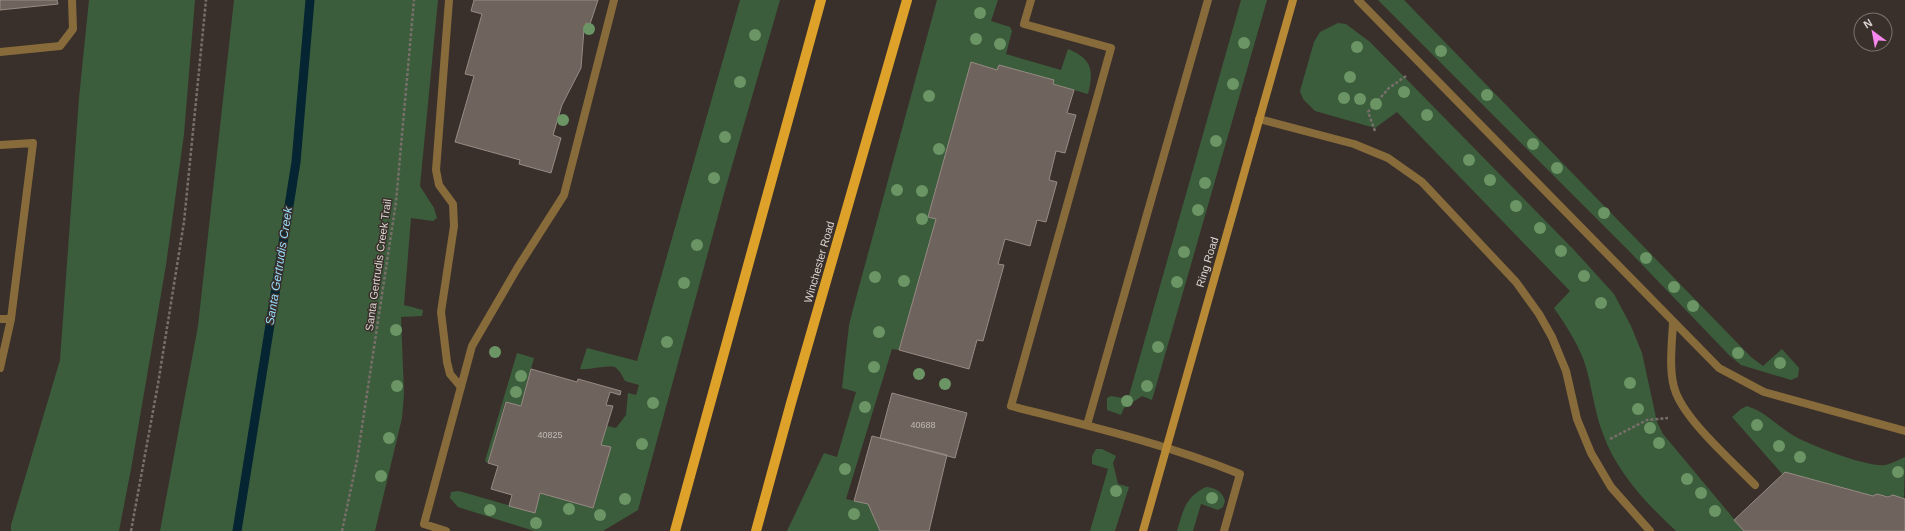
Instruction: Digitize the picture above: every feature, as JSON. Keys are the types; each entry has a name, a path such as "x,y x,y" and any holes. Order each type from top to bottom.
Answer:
{"main road":[{"path":"675,531 821,0"},
{"name":"Winchester Road","path":"756,531 791,403 907,0"}],"street":[{"name":"Ring Road","path":"1143,531 1204,308 1293,0"}],"lane":[{"path":"0,52 60,46 73,29 72,0"},
{"path":"449,0 436,170 439,185 453,204 454,226 441,312 447,362 450,374 461,387"},
{"path":"446,531 423,528 472,346 518,267 564,195 614,0"},
{"path":"1031,0 1024,24 1111,48 1011,406 1167,447 1240,474 1224,531"},
{"path":"1087,425 1208,0"},
{"path":"1358,0 1719,368 1764,392 1905,431"},
{"path":"1259,119 1354,144 1388,158 1422,182 1516,282 1539,314 1552,337 1566,371 1577,419 1591,453 1611,487 1650,531"},
{"path":"0,145 33,143 10,319 0,368"},
{"path":"0,319 10,319"},
{"path":"1674,323 1670,355 1675,392 1688,416 1755,485"}],"path":[{"path":"131,531 158,384 184,222 206,0"},
{"name":"Santa Gertrudis Creek Trail","path":"342,531 357,460 396,202 414,0"},
{"path":"1376,136 1368,112 1389,88 1422,65"},
{"path":"1610,439 1647,420 1688,416"}],"green space":[{"path":"89,0 195,0 184,134 166,265 119,531 11,531 11,525 60,360 79,98"},
{"path":"234,0 438,0 420,186 434,208 437,218 433,221 411,218 404,305 423,310 422,316 401,317 404,394 402,418 375,531 160,531 198,326"},
{"path":"740,0 780,0 725,190 638,510 603,531 534,531 458,507 450,498 451,492 459,491 535,513 540,493 593,508 611,447 601,445 607,426 616,428 626,415 628,393 636,395 639,385 625,381 615,367 580,369 587,348 637,361"},
{"path":"937,0 998,0 991,21 1010,27 1012,31 1006,54 1061,70 1068,49 1082,57 1089,66 1091,78 1088,94 1053,84 999,65 997,70 971,63 928,217 936,219 899,350 892,349 846,499 868,504 880,531 787,531 824,453 837,457 856,392 842,388 849,325"},
{"path":"1241,0 1267,0 1152,400 1142,396 1124,408 1121,415 1107,410 1107,398 1111,396 1128,399"},
{"path":"1378,0 1404,0 1751,357 1763,366 1782,349 1799,368 1798,377 1791,380 1741,365 1730,356 1629,251"},
{"path":"1338,23 1346,24 1370,42 1574,250 1614,294 1631,326 1642,353 1657,422 1663,434 1744,531 1676,531 1654,510 1634,487 1616,462 1609,448 1600,425 1584,361 1574,340 1554,308 1570,291 1397,112 1375,128 1315,111 1303,99 1300,91 1314,42 1320,32"},
{"path":"517,353 534,358 521,406 505,402 488,463 485,461"},
{"path":"1747,406 1764,414 1796,437 1851,459 1865,463 1885,465 1905,457 1904,498 1893,495 1873,496 1783,475 1732,417"},
{"path":"1096,449 1102,449 1116,456 1113,463 1118,484 1129,487 1115,531 1090,531 1108,469 1092,464 1092,456"},
{"path":"1206,487 1216,489 1220,492 1225,501 1223,507 1218,510 1201,504 1193,531 1177,531 1183,511 1189,500 1193,495"}],"building":[{"path":"0,0 57,0 58,4 0,10"},
{"path":"474,0 598,0 590,24 586,23 584,29 581,68 562,105 553,135 561,138 551,173 519,164 520,160 455,142 474,76 465,74 482,14 471,11"},
{"path":"971,62 997,70 999,65 1054,80 1053,84 1074,90 1067,113 1076,115 1065,153 1056,151 1049,180 1057,182 1046,222 1037,220 1030,246 1005,239 998,264 1004,265 983,341 977,340 969,369 899,350 936,219 928,217"},
{"path":"531,369 577,382 578,379 621,391 620,395 610,392 606,405 613,406 601,445 611,447 593,508 540,493 535,513 509,506 512,495 491,489 498,466 488,463 506,402 521,406"},
{"path":"892,393 967,413 955,458 880,438"},
{"path":"872,436 947,455 929,531 880,531 868,504 854,501"},
{"path":"1785,472 1873,496 1877,494 1888,497 1893,495 1905,499 1905,531 1744,531 1734,520"}],"waterway":[{"name":"Santa Gertrudis Creek","path":"237,531 296,162 310,0"}]}
